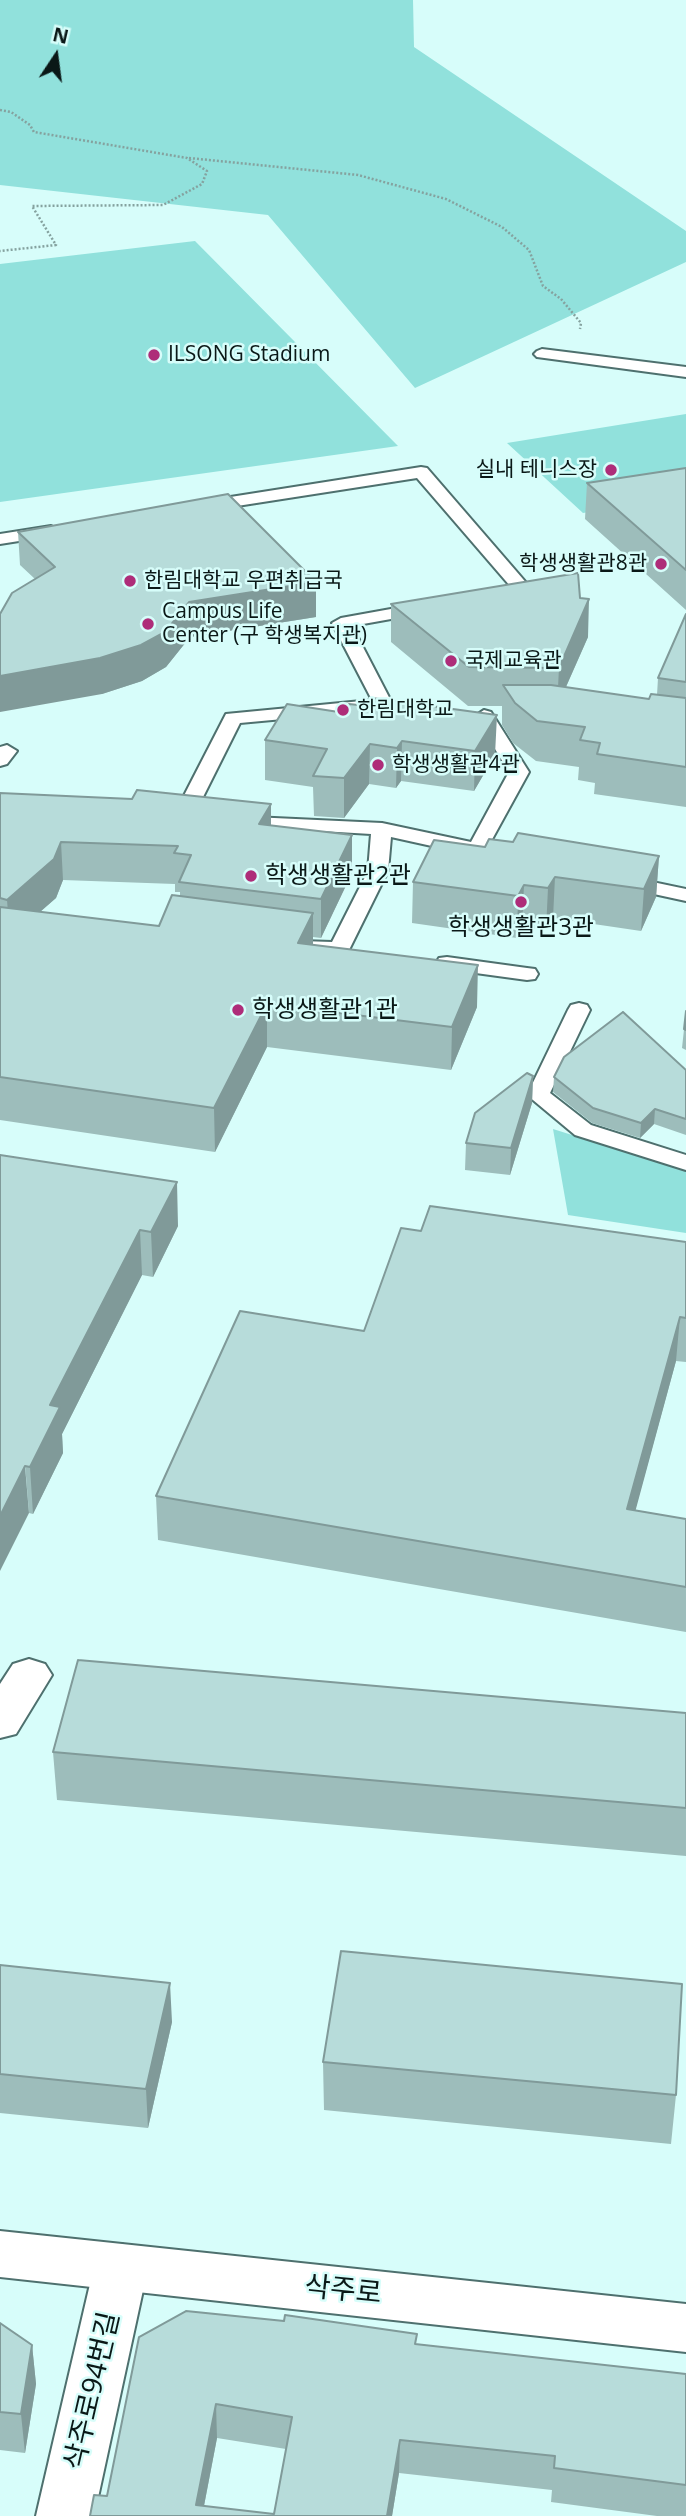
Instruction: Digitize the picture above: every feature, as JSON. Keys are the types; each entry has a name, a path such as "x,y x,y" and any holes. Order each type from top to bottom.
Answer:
{"street":[{"path":"0,1722 29,1675"},
{"name":"삭주로","path":"0,2254 686,2328"},
{"name":"삭주로94번길","path":"65,2516 121,2267"}],"lane":[{"path":"542,354 686,372"},
{"path":"190,509 421,472 523,590 484,597"},
{"path":"0,539 68,528"},
{"path":"384,705 341,623 445,604"},
{"path":"183,817 233,718 384,705 409,708"},
{"path":"459,713 510,716"},
{"path":"477,850 519,772 484,716"},
{"path":"157,816 382,829 503,856"},
{"path":"339,949 378,871 382,829"},
{"path":"611,880 686,895"},
{"path":"286,943 366,953"},
{"path":"419,960 527,974"},
{"path":"579,1010 538,1095 583,1130 686,1163"}],"path":[{"path":"0,110 11,112 30,125 34,132 187,158 358,175 446,200 502,227 529,250 543,286 561,299 581,323 578,343 612,363"},
{"path":"0,251 56,245 32,206 163,205 181,198 202,184 207,176 206,171 187,158"}],"shaded area":[{"path":"0,0 413,0 414,47 686,231 686,262 415,388 268,215 0,185"},
{"name":"ILSONG Stadium","path":"195,241 398,446 0,502 0,264"},
{"name":"실내 테니스장","path":"686,414 686,496 583,513 507,443"},
{"path":"553,1129 686,1171 686,1233 568,1215"}],"building":[{"path":"686,468 686,570 587,483"},
{"name":"Campus Life Center (구 학생복지관)","path":"228,494 316,582 189,602 165,632 141,645 100,658 0,676 0,614 12,593 55,567 18,532"},
{"path":"578,573 580,598 589,599 559,668 469,667 391,604"},
{"path":"686,614 686,682 658,678"},
{"path":"503,685 551,685 649,699 651,694 686,698 686,767 597,754 600,743 580,740 585,727 537,721 515,703"},
{"path":"372,698 497,715 475,751 402,741 397,748 370,744 344,778 313,776 327,749 265,740 287,704 345,713 349,704 368,706"},
{"path":"137,790 271,804 259,824 352,835 321,899 179,882 191,855 174,853 178,846 61,842 54,859 7,900 0,898 0,793 132,799"},
{"path":"518,833 659,856 644,889 555,877 548,888 524,885 518,896 413,882 434,840 485,847 489,839 513,842"},
{"path":"172,895 313,913 298,943 478,965 452,1027 267,1004 214,1108 0,1077 0,907 159,926"},
{"path":"623,1012 686,1070 686,1119 655,1109 641,1123 593,1108 554,1077 564,1057"},
{"path":"527,1073 533,1076 511,1148 466,1143 475,1113"},
{"path":"0,1155 177,1182 151,1232 140,1230 50,1405 60,1407 30,1467 25,1466 0,1516"},
{"path":"430,1206 686,1242 686,1318 680,1317 627,1509 686,1519 686,1587 156,1496 240,1311 364,1331 401,1228 421,1231"},
{"path":"78,1660 686,1713 686,1808 53,1752"},
{"path":"341,1951 682,1984 676,2095 323,2062"},
{"path":"0,1965 170,1983 146,2089 0,2074"},
{"path":"186,2311 284,2321 285,2315 417,2334 415,2344 686,2374 686,2485 554,2468 555,2456 400,2440 387,2516 90,2516 94,2495 107,2496 139,2337","holes":["216,2404 292,2417 274,2514 196,2505"]},
{"path":"0,2323 32,2345 21,2414 0,2412"}],"place":[{"name":"ILSONG Stadium","path":"154,355"},
{"name":"실내 테니스장","path":"611,470"},
{"name":"학생생활관8관","path":"661,564"},
{"name":"한림대학교 우편취급국","path":"130,581"},
{"name":"Campus Life Center (구 학생복지관)","path":"148,624"},
{"name":"국제교육관","path":"451,661"},
{"name":"한림대학교","path":"343,710"},
{"name":"학생생활관4관","path":"378,765"},
{"name":"학생생활관2관","path":"251,876"},
{"name":"학생생활관3관","path":"521,902"},
{"name":"학생생활관1관","path":"238,1010"}]}
